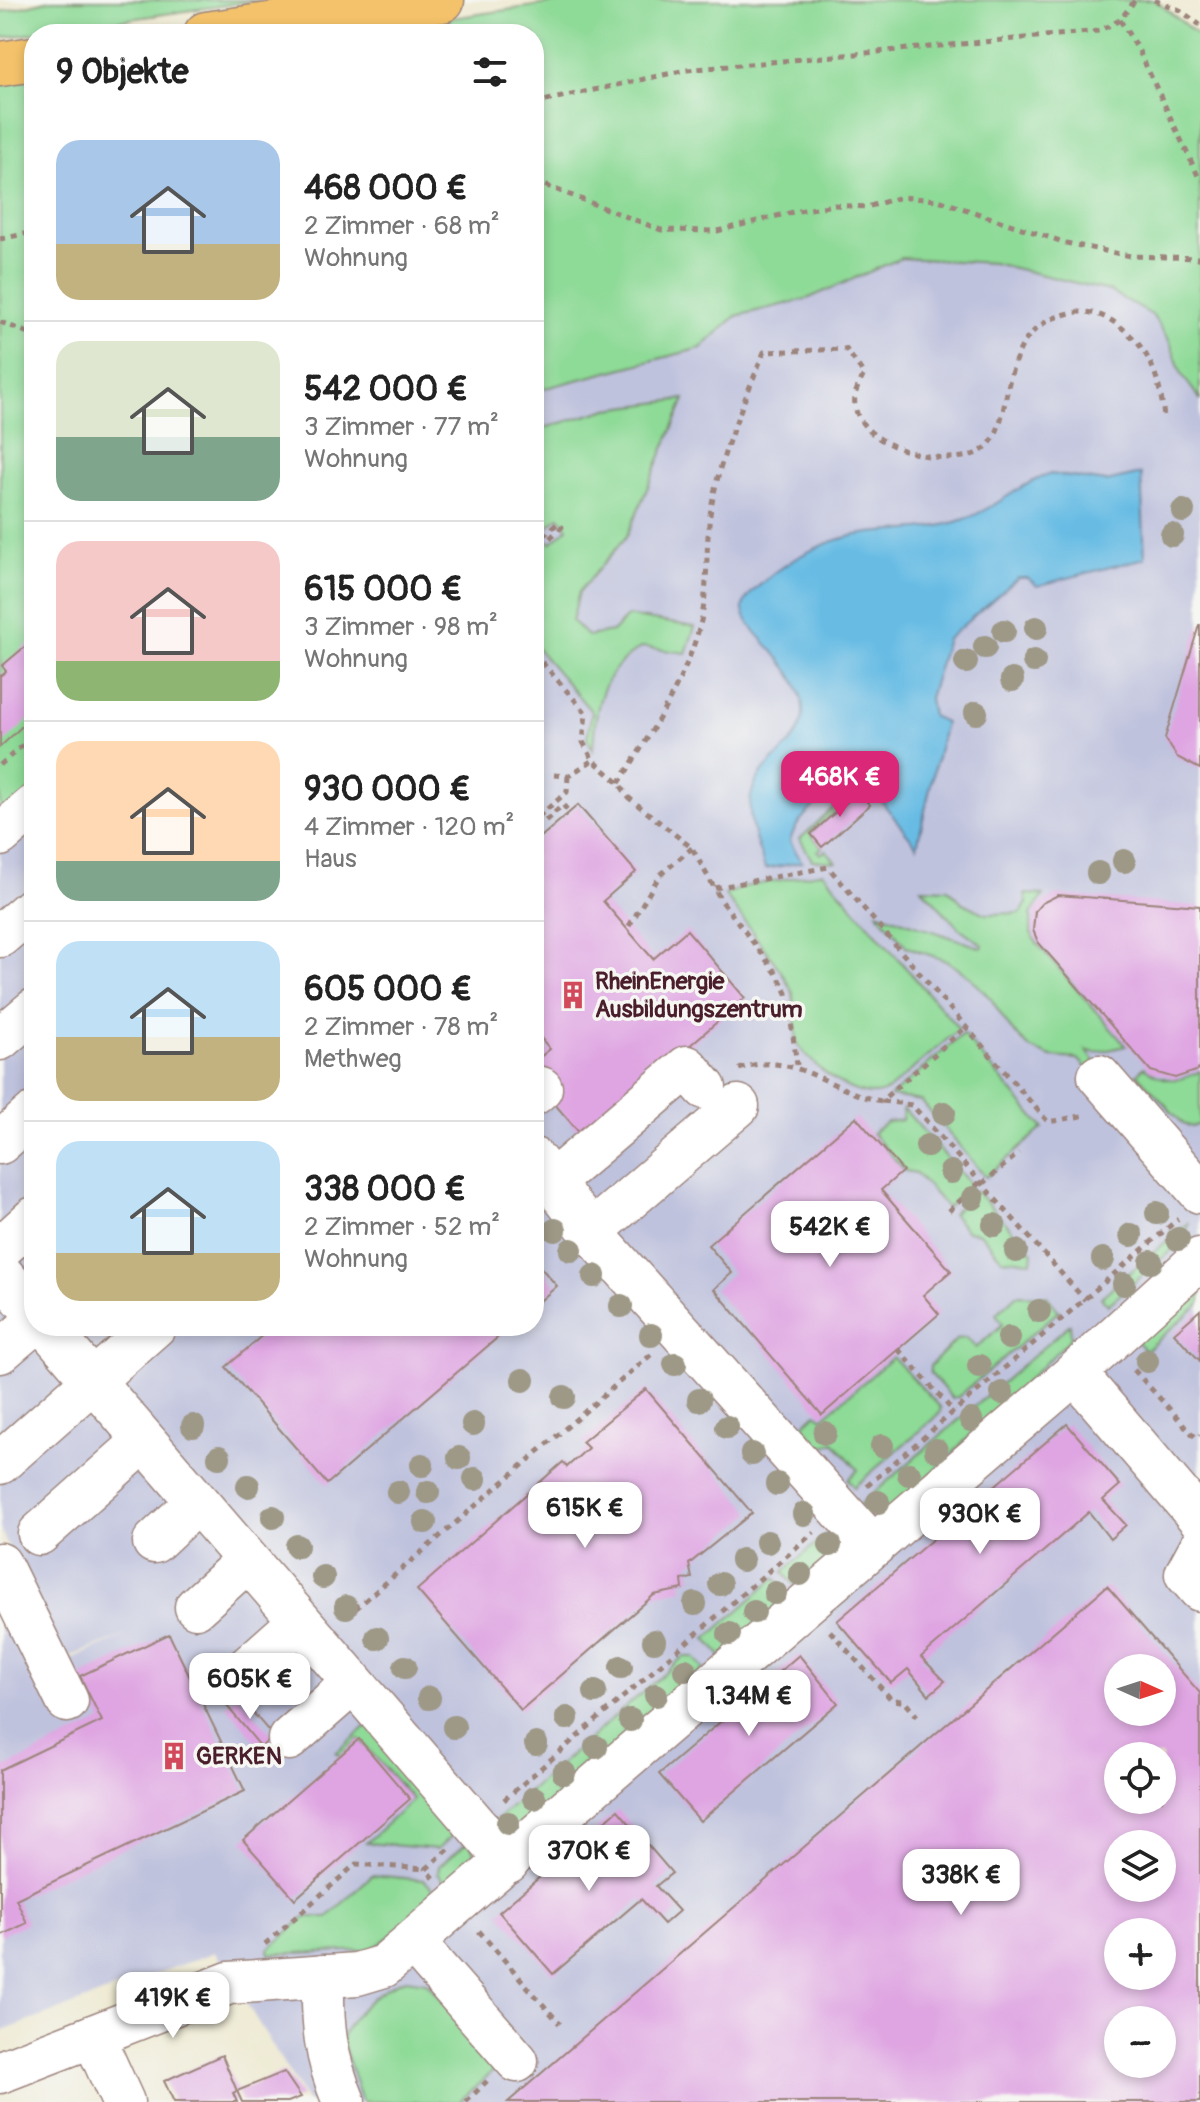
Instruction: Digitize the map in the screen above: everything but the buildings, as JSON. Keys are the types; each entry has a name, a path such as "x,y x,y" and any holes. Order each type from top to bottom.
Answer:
{"highway":[{"path":"275,24 442,0"},
{"path":"0,64 24,60"}],"street":[{"path":"0,835 24,815"},
{"path":"0,936 24,916"},
{"path":"0,1039 24,1019"},
{"path":"544,1170 687,1067 721,1097 591,1232"},
{"path":"1099,1076 1126,1107 1191,1165"},
{"path":"0,1143 24,1122"},
{"path":"544,1172 591,1232 873,1546"},
{"path":"0,1249 24,1227"},
{"path":"0,2072 245,1982 357,1974 384,1966 1075,1373 1200,1259"},
{"path":"0,1272 24,1300"},
{"path":"0,1352 24,1325"},
{"path":"54,1336 508,1862"},
{"path":"0,1463 144,1336"},
{"path":"1075,1373 1200,1519"},
{"path":"39,1534 144,1441"},
{"path":"154,1542 197,1502"},
{"path":"1200,1548 1186,1574 1200,1590"},
{"path":"196,1607 247,1561"},
{"path":"0,1564 67,1701"},
{"path":"237,1677 300,1621"},
{"path":"289,1739 353,1683"},
{"path":"414,1943 517,2061"},
{"path":"323,1976 322,2025 329,2066 344,2102"},
{"path":"93,2036 123,2102"}],"path":[{"path":"544,101 686,70 1099,31 1120,20 1135,0"},
{"path":"1154,0 1180,10 1200,25"},
{"path":"1120,20 1139,51 1200,180"},
{"path":"544,185 661,230 717,231 793,212 834,205 867,207 901,197 938,200 1066,243 1130,256 1200,258"},
{"path":"0,239 24,234"},
{"path":"619,783 655,727 699,628 707,589 712,505 725,450 764,352 846,349 864,374 854,398 861,419 876,437 905,451 964,459 984,450 996,435 1008,376 1030,337 1058,316 1096,313 1113,320 1141,347 1161,389 1164,418"},
{"path":"0,322 24,331"},
{"path":"544,535 558,523 562,527 549,539"},
{"path":"544,665 586,713 583,742 593,760 619,783 629,798 692,848 715,888 787,993 797,1065"},
{"path":"0,765 24,744"},
{"path":"554,775 568,776 593,760"},
{"path":"544,812 567,792 568,776"},
{"path":"544,820 563,805 569,812"},
{"path":"629,926 660,875 692,848"},
{"path":"715,888 828,867 1048,1122 1126,1107"},
{"path":"881,1101 966,1027"},
{"path":"721,1097 721,1083 735,1070 751,1064 797,1065 848,1091 881,1101 912,1105 1085,1300"},
{"path":"949,1211 1019,1153"},
{"path":"342,1621 679,1330"},
{"path":"1108,1343 1196,1438 1200,1435"},
{"path":"898,1349 954,1412"},
{"path":"773,1568 891,1699 905,1702 917,1716"},
{"path":"245,1982 261,1947 356,1864 426,1869"}],"shaded area":[{"path":"901,257 993,263 1109,291 1152,315 1170,342 1182,375 1200,399 1200,2102 307,2102 215,1952 0,2032 0,1586 44,1671 127,1635 66,1658 34,1602 0,1529 0,826 24,805 24,1336 544,1336 544,388 700,348 736,316 807,299"}],"green space":[{"path":"51,0 261,0 96,24 24,24 24,35 0,38 0,12"},
{"path":"575,0 1155,0 1200,37 1200,399 1182,375 1170,342 1152,315 1109,291 993,263 901,258 807,299 736,316 701,348 544,388 544,24 411,24"},
{"path":"24,80 24,805 0,826 0,84"},
{"path":"685,399 627,536 579,592 572,621 587,636 612,632 628,616 695,627 686,653 642,647 617,667 599,704 593,750 587,738 592,712 544,657 544,539 551,543 568,528 559,517 544,530 544,427 608,409"},
{"path":"838,803 841,807 810,833 822,847 818,851 821,854 826,850 836,862 812,860 800,839"},
{"path":"823,872 959,1029 890,1089 878,1094 865,1093 839,1083 815,1064 797,1044 793,993 781,971 725,895 744,887"},
{"path":"922,888 948,889 963,903 986,914 1021,913 1027,903 1025,894 1044,895 1031,914 1031,933 1126,1046 1095,1053 1086,1050 1099,1067 1092,1073 1078,1059 1051,1057 1031,1049 1012,1031 991,999 969,976 947,961 907,947 877,912 982,948 983,945 958,927"},
{"path":"963,1034 1043,1128 986,1177 921,1101 891,1096"},
{"path":"1144,1067 1171,1080 1200,1071 1200,1124 1192,1127 1183,1124 1137,1074"},
{"path":"903,1108 971,1185 947,1208 916,1173 905,1171 872,1133 887,1122 902,1120"},
{"path":"976,1191 1033,1252 1032,1261 1002,1259 980,1233 967,1231 952,1214"},
{"path":"1189,1222 1181,1242 1108,1305 1101,1297"},
{"path":"1200,1285 1200,1304 1145,1351 1136,1341"},
{"path":"1016,1295 1047,1296 1059,1311 958,1397 952,1398 930,1373 930,1366 957,1339 967,1338 976,1348 1003,1324 996,1314"},
{"path":"1070,1324 1071,1338 923,1482 886,1512 871,1513 860,1505"},
{"path":"893,1357 941,1408 939,1414 854,1487 848,1479 858,1470 834,1442 821,1448 803,1425 816,1413 822,1418"},
{"path":"833,1529 838,1534 838,1551 798,1589 783,1572"},
{"path":"775,1578 790,1596 722,1657 706,1639"},
{"path":"683,1657 694,1657 704,1670 509,1839 494,1822"},
{"path":"369,1724 459,1829 438,1849 366,1843 413,1800 359,1739 340,1756 336,1753"},
{"path":"469,1841 477,1860 451,1889 438,1874 439,1866"},
{"path":"372,1875 424,1880 441,1898 371,1950 270,1954 269,1949 305,1917 328,1917"},
{"path":"406,1979 426,1982 493,2054 493,2071 459,2102 362,2102 342,2040 352,2021 368,2003 387,1988"}],"water":[{"path":"1051,474 1106,482 1141,474 1145,558 1037,586 1028,578 1018,578 947,639 929,698 932,716 945,722 917,846 877,796 856,780 826,797 799,822 790,842 802,862 765,869 751,821 753,790 767,767 794,739 803,714 801,696 794,680 745,616 743,607 746,599 777,571 828,543 856,535 953,523 987,509 1029,483"}],"place":[{"name":"RheinEnergie Ausbildungszentrum","path":"573,995"},
{"name":"GERKEN","path":"174,1756"}]}
